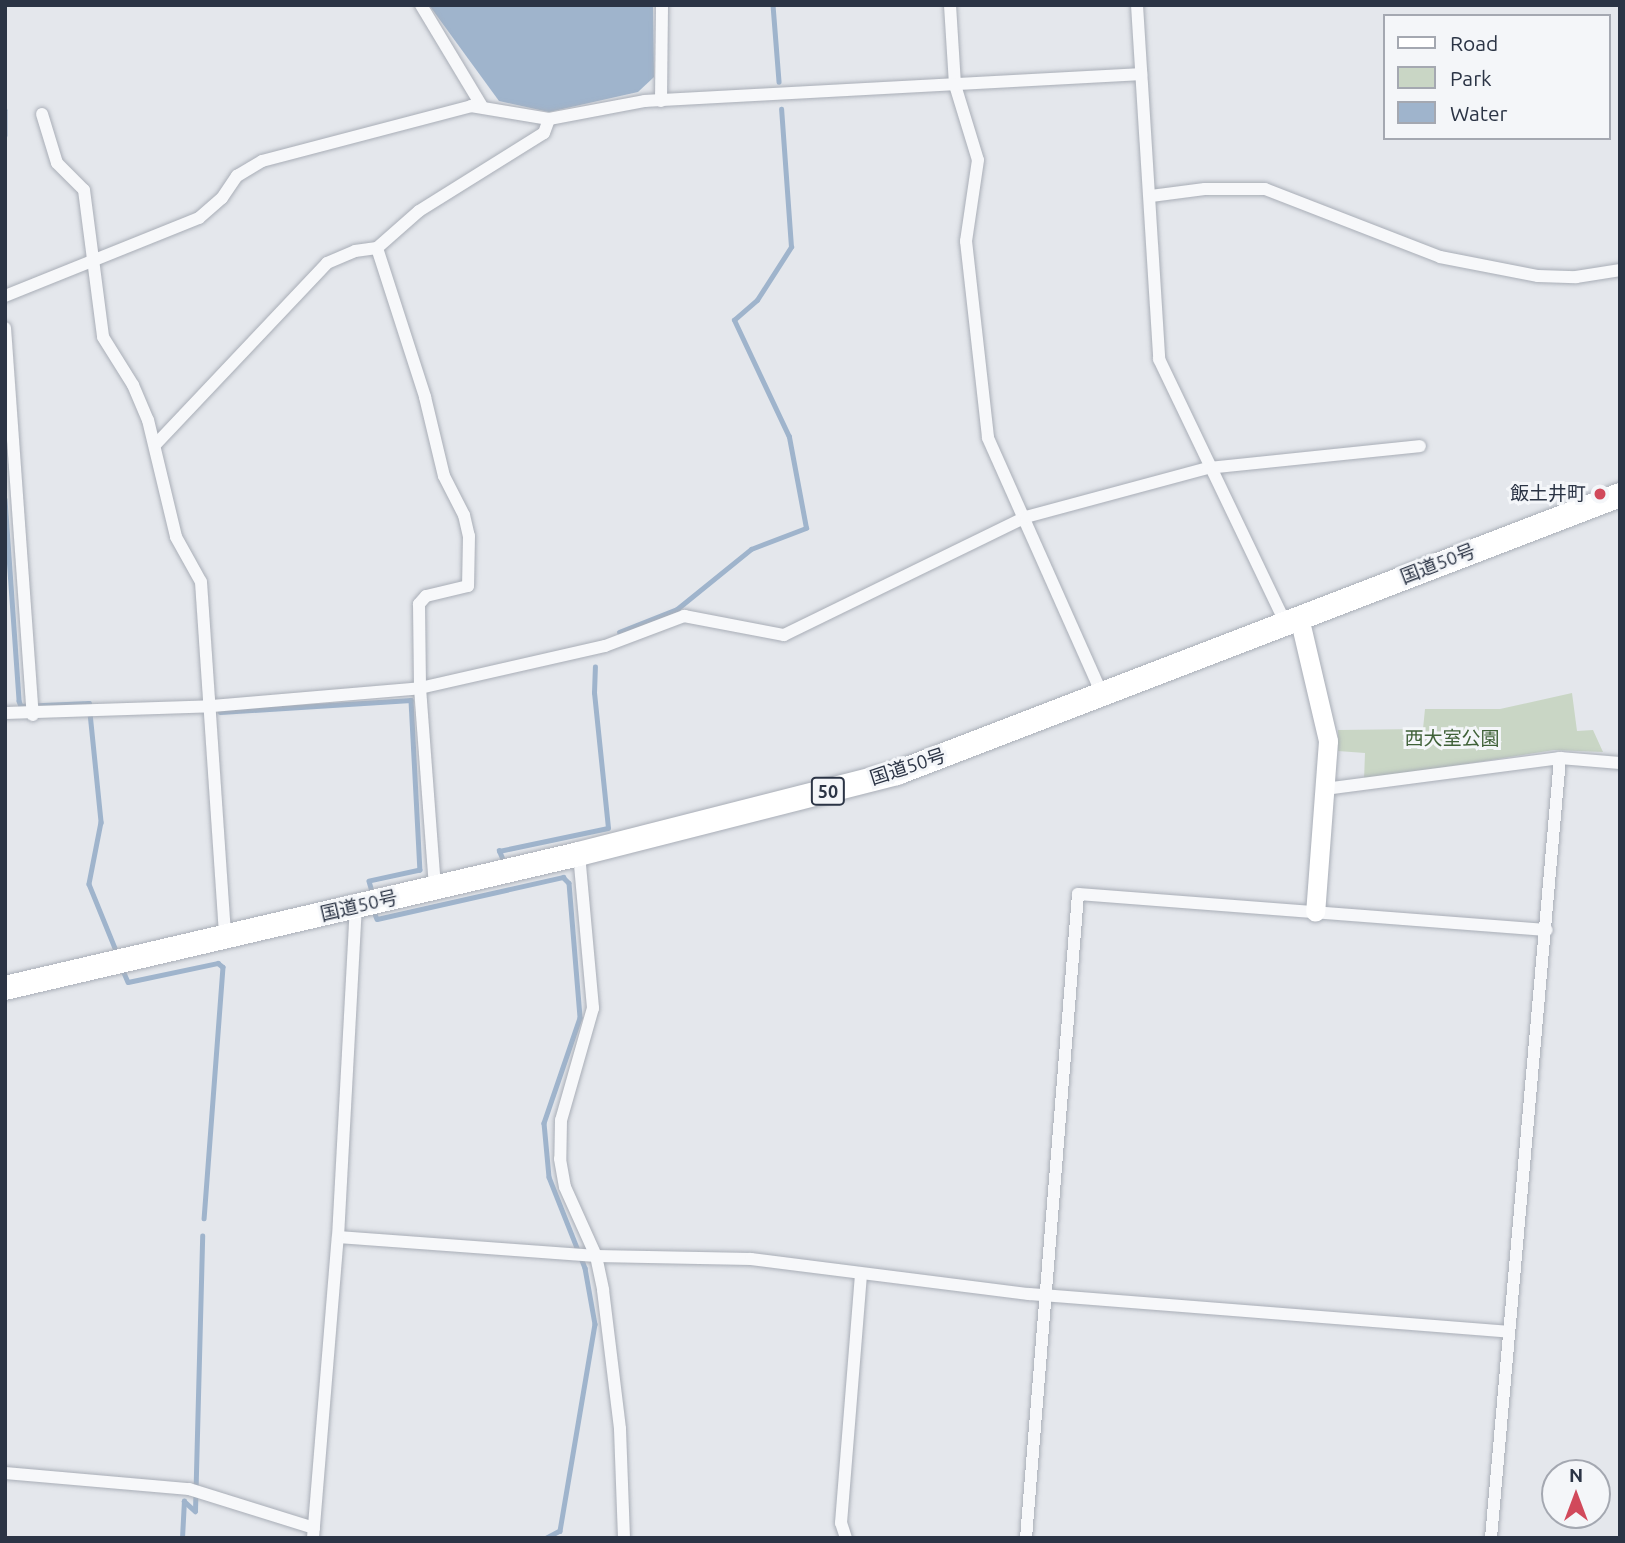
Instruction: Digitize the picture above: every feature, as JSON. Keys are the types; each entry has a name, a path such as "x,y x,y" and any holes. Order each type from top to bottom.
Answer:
{"highway":[{"name":"国道50号","path":"5,988 579,854 897,773 1620,495"}],"street":[{"path":"421,5 481,105"},
{"path":"661,101 663,5"},
{"path":"950,5 956,85 978,160 966,241 988,438 1026,517 1102,695"},
{"path":"1137,5 1159,359 1208,468 1292,620 1328,741 1315,912"},
{"path":"5,296 199,218 222,198 237,176 262,161 481,105 549,119 661,101 1141,74"},
{"path":"42,114 57,163 84,190 103,337 133,385 156,444 161,484 176,537 201,582 212,706 225,936"},
{"path":"156,444 327,262 355,251 377,248 419,211 544,133 549,119"},
{"path":"1150,196 1205,189 1265,189 1440,257 1538,276 1576,277 1620,270"},
{"path":"377,248 425,397 444,476 468,528 468,586 426,596 419,604 420,688 435,888"},
{"path":"5,328 33,715"},
{"path":"5,713 33,715 212,706 420,688 605,646 684,616 784,635 1026,517 1208,468 1420,446"},
{"path":"1325,789 1560,758 1620,763"},
{"path":"1491,1538 1507,1332 1547,930 1560,758"},
{"path":"579,854 593,1008 566,1100 559,1144 565,1187 596,1256 620,1429 624,1538"},
{"path":"1026,1538 1078,894 1547,930"},
{"path":"5,1473 189,1489 314,1533 338,1237 356,906"},
{"path":"338,1237 596,1256 751,1259 861,1276 1507,1332"},
{"path":"845,1538 841,1523 861,1276"}],"green space":[{"name":"西大室公園","path":"1572,693 1577,731 1593,730 1603,752 1554,750 1364,780 1365,753 1338,751 1338,730 1423,729 1425,709 1500,709"}],"water":[{"path":"429,5 653,5 654,77 638,92 549,112 499,101"}],"waterway":[{"path":"773,5 779,82"},
{"path":"619,632 677,609 751,549 806,528 789,437 734,320 757,300 791,247 781,109"},
{"path":"5,110 5,135"},
{"path":"5,499 19,701 21,706 89,703 101,822 89,884 117,953"},
{"path":"502,858 499,851 608,828 594,693 595,667"},
{"path":"220,712 411,700 420,870 369,881 371,888"},
{"path":"375,914 377,919 563,877 569,883 580,1018 544,1123 549,1177 585,1268 595,1324 560,1531 547,1538"},
{"path":"122,968 128,982 218,963 223,967 204,1218"},
{"path":"182,1538 184,1501 195,1511 202,1236"}],"place":[{"name":"飯土井町","path":"1600,494"}]}
